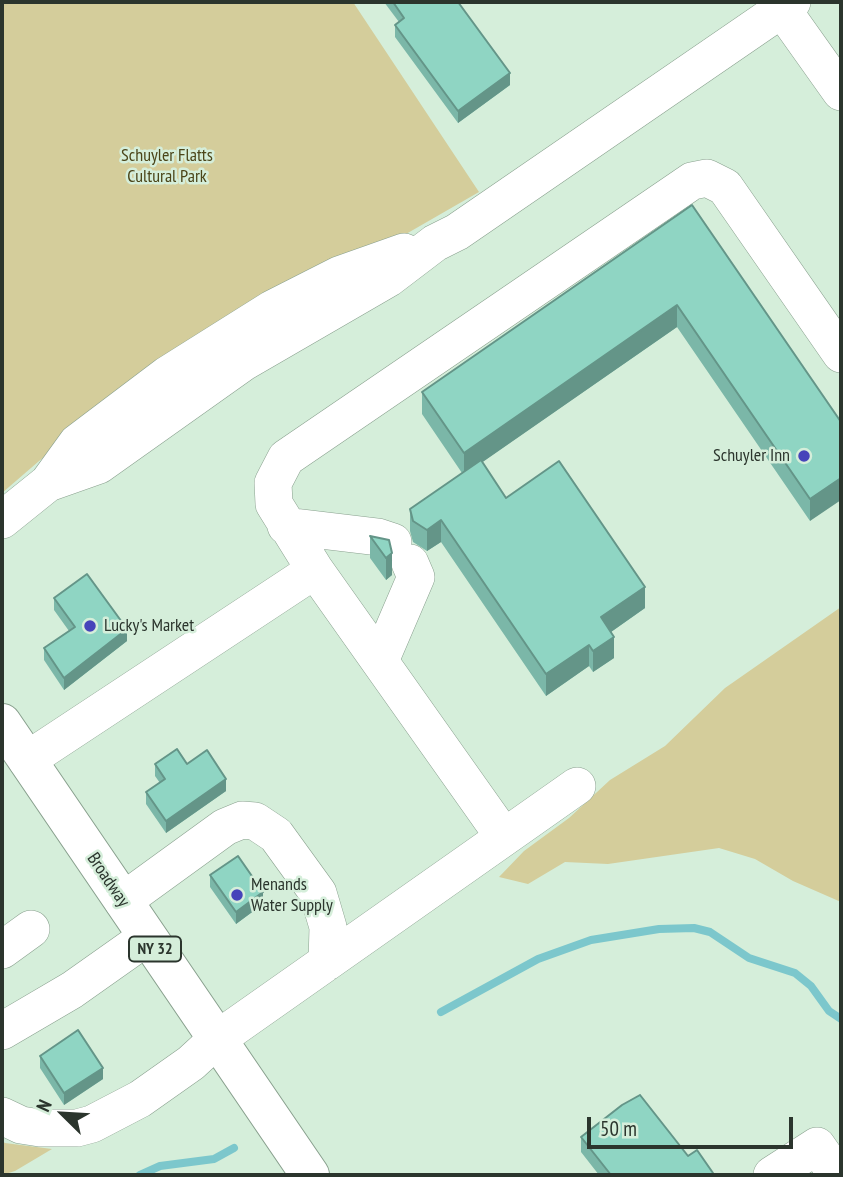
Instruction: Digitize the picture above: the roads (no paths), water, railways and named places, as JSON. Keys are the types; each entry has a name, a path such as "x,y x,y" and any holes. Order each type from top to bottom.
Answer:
{"main road":[{"name":"Broadway","path":"2,723 216,1040 300,1172"}],"lane":[{"path":"2,520 48,484 77,443 167,375 272,309 339,275 377,260 435,243 468,224 787,5 841,92"},
{"path":"504,837 286,526 274,504 272,490 275,476 286,458 697,179 716,181 728,191 841,354"},
{"path":"286,526 378,537 402,553 416,577 380,661"},
{"path":"27,760 315,569"},
{"path":"2,1116 21,1125 59,1129 92,1124 140,1099 191,1063 216,1040 578,786"},
{"path":"123,901 225,827 242,820 255,821 272,830 313,882 328,927 327,962"},
{"path":"2,950 32,929"},
{"path":"2,1031 72,990 147,937"},
{"path":"772,1175 832,1152"}],"waterway":[{"path":"441,1012 538,959 591,940 659,929 694,928 710,932 749,958 795,973 811,986 829,1011 841,1019"},
{"path":"140,1175 160,1166 214,1159 234,1148"}],"place":[{"name":"Schuyler Inn","path":"804,456"},
{"name":"Lucky's Market","path":"90,626"},
{"name":"Menands Water Supply","path":"237,895"}],"park label":[{"name":"Schuyler Flatts Cultural Park","path":"167,166"}]}
